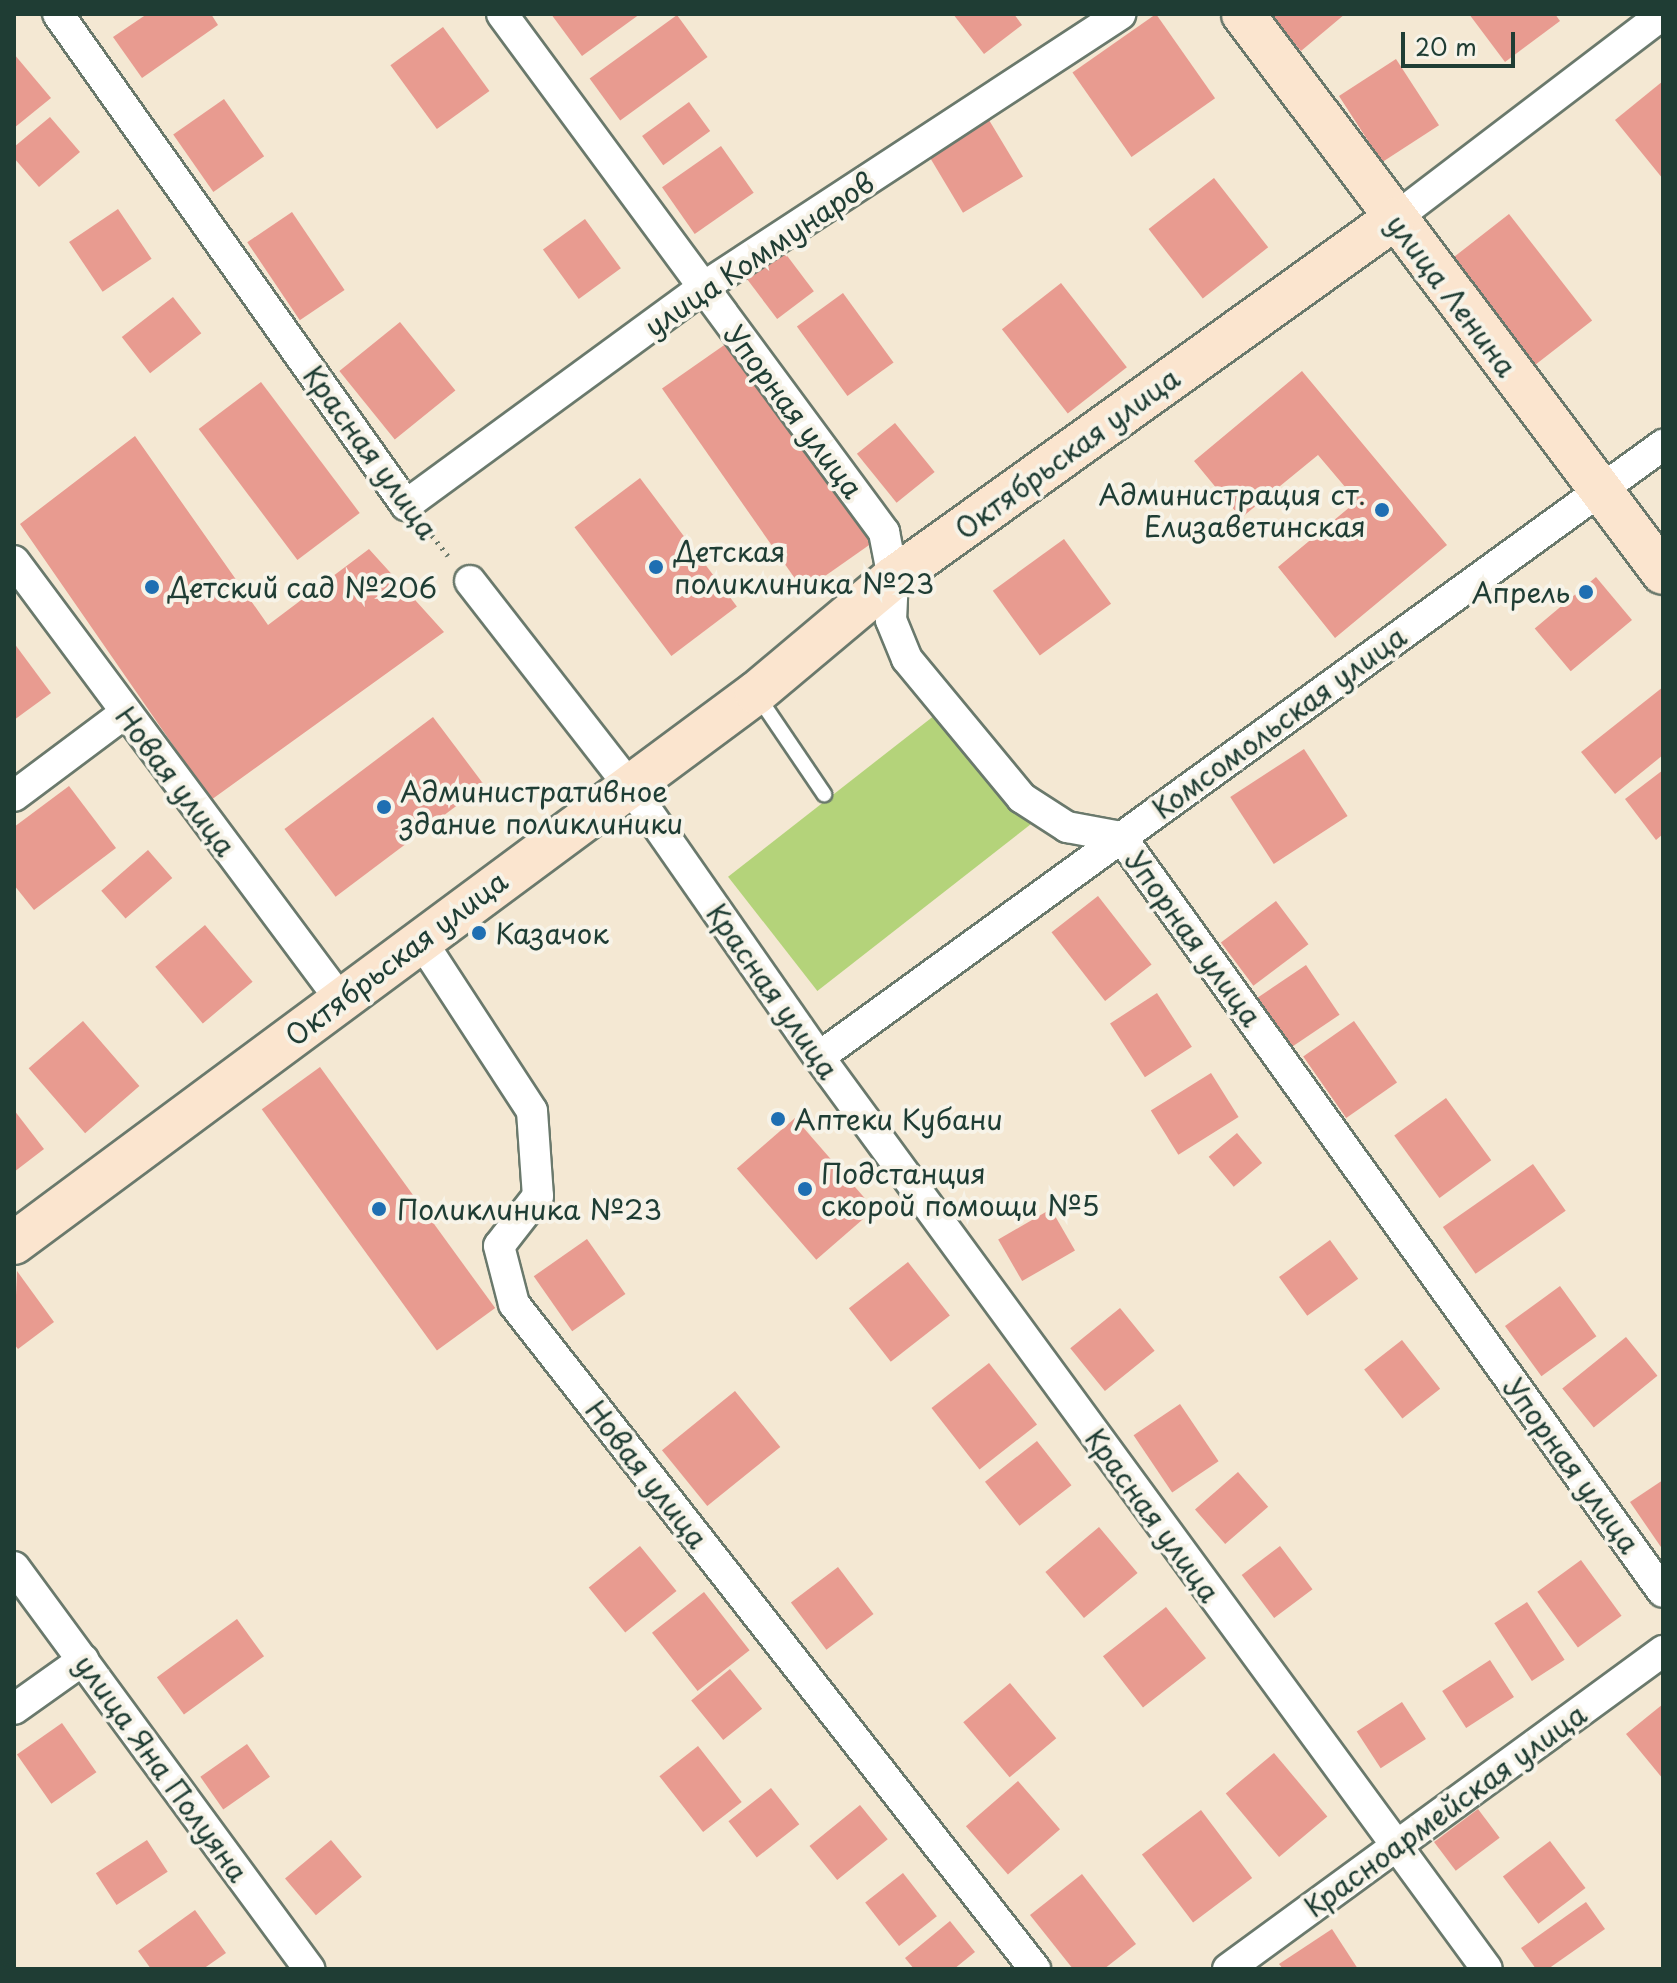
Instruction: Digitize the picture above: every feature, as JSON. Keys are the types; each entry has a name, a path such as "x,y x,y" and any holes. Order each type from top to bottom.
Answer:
{"street":[{"name":"Красная улица","path":"58,14 406,505"},
{"name":"Упорная улица","path":"502,14 884,532 893,578 891,620 907,659 1022,798 1067,827 1121,837 1663,1592"},
{"name":"улица Коммунаров","path":"406,505 702,288 1120,14"},
{"name":"улица Ленина","path":"1243,14 1394,219 1663,573"},
{"name":"Октябрьская улица","path":"14,1243 420,939 756,693 893,578 1394,219 1663,14"},
{"name":"Комсомольская улица","path":"819,1057 1663,445"},
{"name":"Новая улица","path":"14,561 340,999"},
{"name":"Красная улица","path":"470,581 629,785 819,1057 1487,1969"},
{"path":"14,796 125,713"},
{"name":"Новая улица","path":"420,939 532,1111 538,1196 499,1246 514,1304 1035,1969"},
{"name":"улица Яна Полуяна","path":"14,1567 309,1969"},
{"name":"Красноармейская улица","path":"1228,1969 1663,1651"},
{"path":"14,1709 83,1660"}],"lane":[{"path":"756,693 824,794"}],"path":[{"name":"Красная улица","path":"406,505 470,581"}],"green space":[{"path":"944,708 1033,822 817,991 728,877"}],"building":[{"path":"147,14 211,14 218,25 142,78 113,37"},
{"path":"551,14 640,14 582,56"},
{"path":"953,14 1014,14 1022,25 984,54"},
{"path":"1156,14 1215,98 1132,157 1072,73"},
{"path":"1269,14 1345,14 1301,51"},
{"path":"1469,14 1555,14 1560,21 1505,62"},
{"path":"677,15 708,57 620,121 590,78"},
{"path":"443,27 489,91 437,129 390,65"},
{"path":"14,54 51,98 14,128"},
{"path":"1396,59 1439,125 1382,162 1339,96"},
{"path":"1663,81 1663,179 1615,120"},
{"path":"224,99 264,156 213,192 173,135"},
{"path":"689,102 710,131 663,165 642,136"},
{"path":"50,117 80,152 39,187 14,158 14,147"},
{"path":"989,120 1023,177 963,213 929,156"},
{"path":"721,146 754,193 695,234 662,187"},
{"path":"1214,178 1268,247 1203,298 1149,229"},
{"path":"118,209 152,259 103,292 69,242"},
{"path":"292,212 345,290 300,320 247,242"},
{"path":"1509,214 1592,320 1535,365 1452,258"},
{"path":"585,219 621,268 579,299 543,250"},
{"path":"782,249 814,291 777,319 745,277"},
{"path":"1061,283 1127,367 1068,413 1002,329"},
{"path":"843,293 894,363 847,396 797,327"},
{"path":"173,297 201,333 150,373 122,337"},
{"path":"400,322 455,390 395,439 339,371"},
{"path":"730,341 872,543 804,591 662,389"},
{"name":"Администрация ст. Елизаветинская","path":"1302,371 1447,545 1335,638 1278,567 1357,501 1318,455 1241,518 1194,461"},
{"path":"261,382 360,513 297,560 199,429"},
{"path":"895,423 935,472 897,503 857,454"},
{"name":"Детский сад №206","path":"135,436 268,625 369,549 444,632 211,800 20,524"},
{"name":"Детская поликлиника №23","path":"640,478 737,607 671,656 575,527"},
{"path":"1064,539 1111,604 1040,655 993,591"},
{"path":"1596,577 1632,620 1571,671 1535,628"},
{"path":"14,643 51,693 14,720"},
{"path":"1663,687 1663,755 1615,794 1581,752"},
{"name":"Административное здание поликлиники","path":"433,717 484,785 336,897 284,829"},
{"path":"1304,749 1348,816 1274,864 1230,797"},
{"path":"1663,770 1663,834 1656,840 1625,799"},
{"path":"69,786 116,848 34,910 14,885 14,827"},
{"path":"148,850 172,878 125,919 101,891"},
{"path":"1098,896 1152,965 1105,1001 1052,932"},
{"path":"1276,901 1308,944 1253,986 1221,943"},
{"path":"205,925 253,982 203,1023 155,967"},
{"path":"1306,965 1340,1015 1291,1048 1257,998"},
{"path":"1157,993 1192,1047 1145,1077 1110,1023"},
{"path":"83,1021 139,1086 85,1133 29,1068"},
{"path":"1354,1021 1397,1082 1346,1118 1303,1057"},
{"name":"Поликлиника №23","path":"320,1067 495,1308 437,1350 262,1109"},
{"path":"1211,1073 1239,1117 1178,1155 1151,1111"},
{"path":"1446,1098 1491,1160 1439,1198 1394,1136"},
{"path":"14,1110 44,1149 14,1172"},
{"name":"Подстанция скорой помощи №5","path":"795,1118 874,1209 816,1260 737,1169"},
{"path":"1237,1133 1262,1163 1234,1187 1209,1157"},
{"path":"1533,1164 1566,1211 1476,1274 1443,1227"},
{"path":"1051,1209 1075,1251 1022,1281 998,1240"},
{"path":"587,1239 625,1294 572,1331 534,1276"},
{"path":"1330,1240 1358,1279 1307,1316 1279,1277"},
{"path":"908,1262 950,1316 891,1362 849,1308"},
{"path":"17,1271 54,1322 18,1349 14,1344"},
{"path":"1560,1286 1596,1336 1541,1376 1505,1326"},
{"path":"1120,1308 1155,1351 1105,1391 1070,1348"},
{"path":"1626,1337 1657,1376 1594,1427 1562,1389"},
{"path":"1402,1340 1440,1389 1402,1418 1364,1370"},
{"path":"989,1363 1037,1424 979,1469 931,1408"},
{"path":"735,1391 780,1447 707,1506 662,1450"},
{"path":"1180,1404 1219,1461 1172,1493 1134,1435"},
{"path":"1037,1441 1071,1485 1019,1526 985,1482"},
{"path":"1238,1472 1268,1507 1225,1544 1195,1509"},
{"path":"1663,1480 1663,1550 1630,1502"},
{"path":"1099,1527 1138,1573 1084,1618 1045,1572"},
{"path":"640,1546 677,1591 625,1633 589,1588"},
{"path":"1280,1546 1312,1589 1274,1618 1242,1575"},
{"path":"1581,1560 1622,1616 1578,1648 1537,1592"},
{"path":"838,1567 874,1614 826,1650 791,1603"},
{"path":"704,1592 750,1650 698,1691 652,1633"},
{"path":"1527,1602 1565,1660 1532,1681 1494,1623"},
{"path":"1166,1607 1206,1658 1143,1707 1103,1656"},
{"path":"237,1619 264,1656 184,1714 157,1677"},
{"path":"1490,1660 1514,1697 1466,1728 1442,1691"},
{"path":"730,1669 762,1709 723,1740 691,1700"},
{"path":"1010,1683 1056,1738 1010,1777 963,1722"},
{"path":"1402,1702 1426,1739 1381,1768 1357,1731"},
{"path":"1663,1704 1663,1779 1626,1734"},
{"path":"62,1723 96,1772 51,1804 17,1755"},
{"path":"247,1744 270,1777 223,1809 200,1777"},
{"path":"698,1746 742,1802 703,1832 659,1776"},
{"path":"1274,1753 1327,1817 1279,1857 1226,1793"},
{"path":"1018,1781 1060,1829 1008,1875 966,1826"},
{"path":"771,1788 799,1824 757,1857 728,1821"},
{"path":"860,1805 888,1839 837,1880 809,1846"},
{"path":"1478,1809 1500,1838 1456,1871 1434,1842"},
{"path":"1201,1810 1252,1878 1193,1922 1142,1855"},
{"path":"147,1840 168,1872 117,1905 96,1873"},
{"path":"331,1840 362,1877 316,1915 285,1879"},
{"path":"1550,1841 1586,1888 1538,1924 1503,1877"},
{"path":"903,1873 937,1916 899,1946 865,1903"},
{"path":"1082,1874 1136,1944 1104,1969 1073,1969 1030,1915"},
{"path":"1586,1902 1605,1929 1548,1969 1536,1969 1521,1948"},
{"path":"195,1910 226,1953 203,1969 151,1969 138,1951"},
{"path":"950,1921 975,1952 954,1969 914,1969 905,1958"},
{"path":"1332,1929 1358,1969 1283,1969 1279,1964"}],"place":[{"name":"Администрация ст. Елизаветинская","path":"1382,510"},
{"name":"Детская поликлиника №23","path":"656,567"},
{"name":"Детский сад №206","path":"152,587"},
{"name":"Апрель","path":"1586,592"},
{"name":"Административное здание поликлиники","path":"384,807"},
{"name":"Казачок","path":"479,933"},
{"name":"Аптеки Кубани","path":"778,1119"},
{"name":"Подстанция скорой помощи №5","path":"805,1189"},
{"name":"Поликлиника №23","path":"379,1209"}]}
